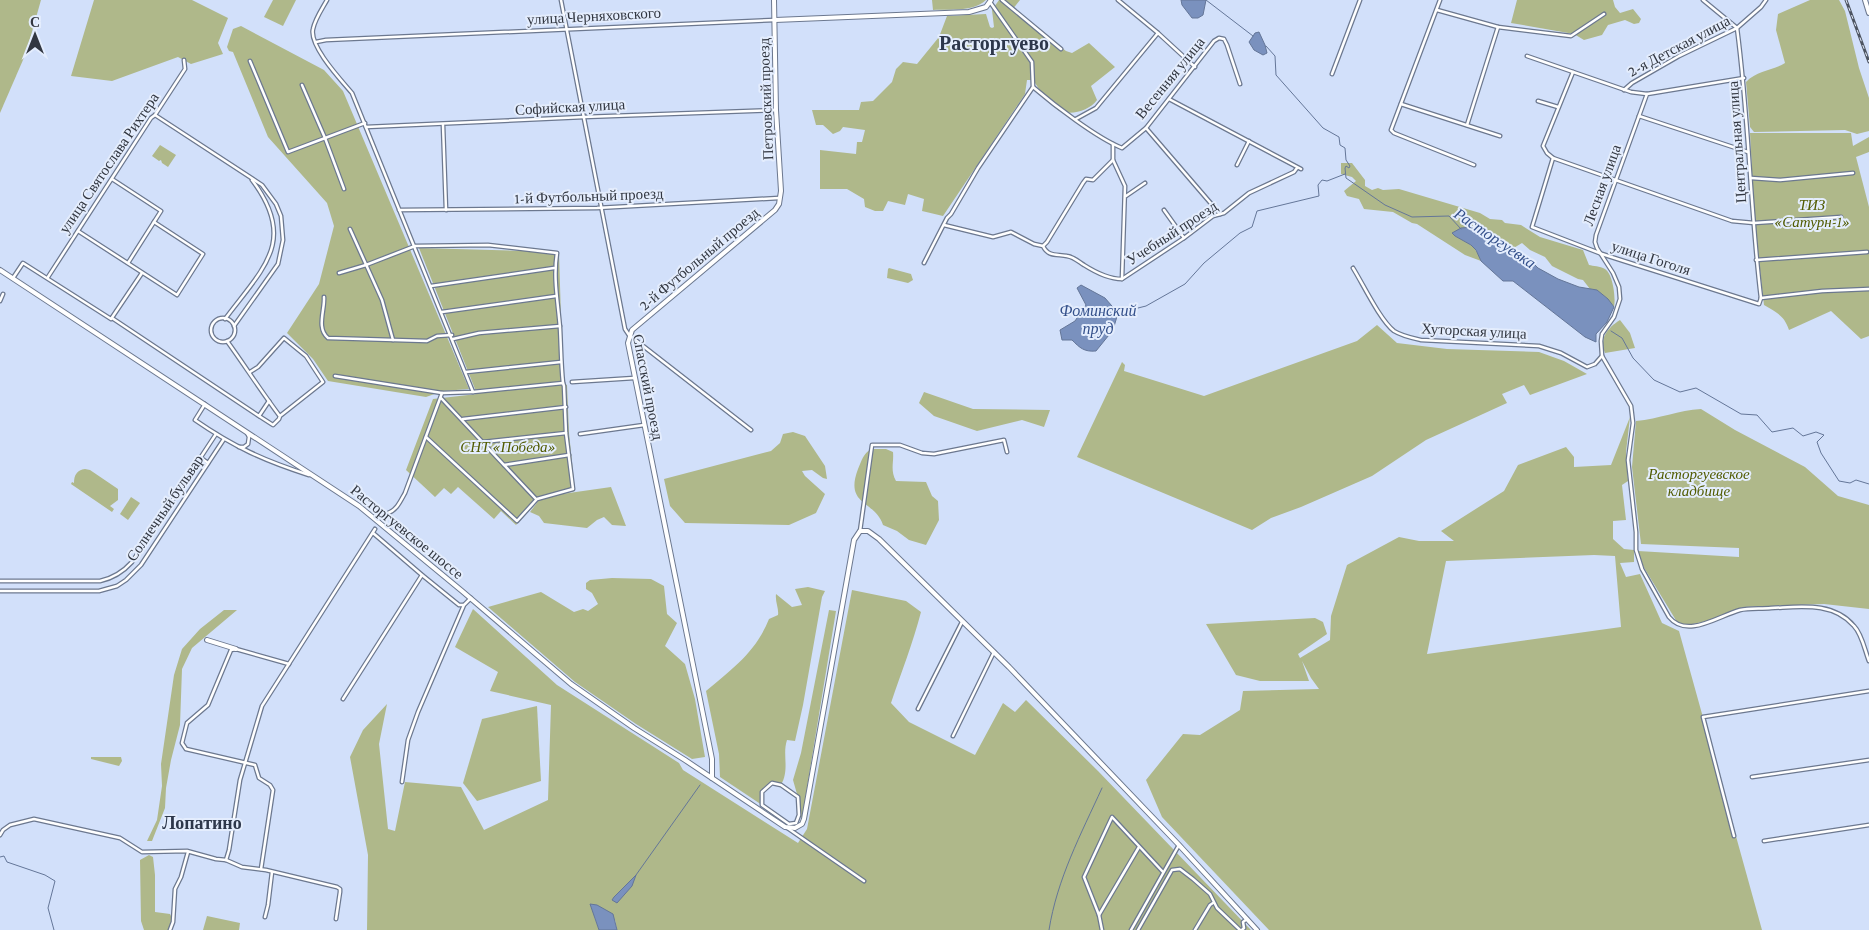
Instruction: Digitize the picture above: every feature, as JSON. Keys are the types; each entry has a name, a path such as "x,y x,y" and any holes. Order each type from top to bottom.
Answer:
{"main road":[{"name":"Петровский проезд","path":"774,0 776,110 781,198"},
{"path":"1865,0 1869,13"},
{"name":"улица Черняховского","path":"775,20 969,12 986,7 990,1"},
{"name":"2-й Футбольный проезд","path":"629,335 632,330 775,210 781,198"},
{"name":"Расторгуевское шоссе","path":"0,270 370,514 570,684 785,826"},
{"name":"Спасский проезд","path":"629,335 628,343 634,378 712,759 712,778"},
{"path":"785,826 795,828 802,824 804,819 856,535 860,531 868,531 994,652 1179,845 1257,930"},
{"path":"207,640 236,648"}],"street":[{"path":"327,0 313,28 312,37 322,56 352,93 474,392"},
{"name":"Спасский проезд","path":"561,0 625,329 629,335"},
{"path":"1002,0 1061,49"},
{"path":"1118,0 1195,67"},
{"path":"1332,74 1360,0"},
{"path":"1440,0 1392,130 1394,133 1474,165"},
{"path":"1703,0 1737,28"},
{"name":"2-я Детская улица","path":"1624,90 1632,83 1679,56 1737,28 1761,7 1766,0"},
{"path":"924,263 978,168 1033,87 1032,62 990,1"},
{"path":"1437,10 1498,27 1571,36 1604,14"},
{"name":"улица Черняховского","path":"316,42 566,28 775,20"},
{"path":"1466,125 1498,27"},
{"name":"Центральная улица","path":"1737,28 1744,78 1756,260 1761,298"},
{"path":"1076,119 1096,108 1158,33"},
{"name":"Весенняя улица","path":"1113,144 1122,148 1146,128 1214,41 1219,38 1224,39 1240,84"},
{"path":"1527,56 1638,94 1744,78"},
{"name":"улица Святослава Рихтера","path":"48,277 184,69 184,60"},
{"name":"Софийская улица","path":"250,61 288,152 365,125 443,124 584,116 776,110"},
{"path":"1573,72 1543,146 1553,158 1732,221 1754,223 1841,217"},
{"path":"302,84 344,189"},
{"path":"1033,87 1113,144 1114,160 1125,186 1126,196 1122,280"},
{"name":"Лесная улица","path":"1602,356 1600,342 1602,334 1614,317 1620,299 1613,274 1594,242 1648,94"},
{"path":"1169,99 1301,169"},
{"path":"1538,101 1558,107"},
{"path":"1401,104 1500,136"},
{"path":"155,115 262,185 276,204 281,216 283,240 275,269 234,326 233,337 227,341"},
{"path":"1639,116 1748,152"},
{"path":"443,124 446,210"},
{"path":"1146,128 1220,214"},
{"path":"1237,165 1249,141"},
{"name":"улица Гоголя","path":"1553,158 1532,227 1602,254 1759,304 1761,298"},
{"path":"1043,246 1086,179 1093,180 1114,160"},
{"name":"Учебный проезд","path":"944,225 993,237 1010,232 1034,244 1043,246 1050,254 1069,256 1085,266 1115,279 1122,280 1213,216 1220,214 1249,193 1294,172 1297,168"},
{"path":"1751,178 1780,180 1853,173"},
{"path":"249,177 268,203 272,213 274,234 272,250 267,263 225,319 218,320 211,329 216,339 227,341 250,372 258,388 280,416"},
{"path":"112,178 161,211 128,263"},
{"path":"1126,196 1145,183"},
{"name":"1-й Футбольный проезд","path":"399,210 602,208 781,198"},
{"path":"1164,210 1184,238"},
{"path":"78,231 177,295 204,254 154,222"},
{"path":"350,229 382,300 393,340"},
{"path":"339,273 366,265 415,246 488,245 557,253 554,268 566,407 566,434 573,489 537,499 517,521 426,436"},
{"path":"1756,260 1866,252"},
{"path":"13,278 23,263 44,277 48,277 273,424 280,416 323,382 306,356 284,338 258,367 250,372"},
{"path":"431,286 554,268"},
{"name":"Хуторская улица","path":"1353,268 1387,324 1396,332 1405,336 1420,340 1532,345 1560,353 1587,367 1595,364 1602,356"},
{"path":"112,318 142,273"},
{"path":"1761,298 1822,291 1869,289"},
{"path":"0,301 3,294"},
{"path":"442,312 556,296"},
{"path":"324,297 322,311 323,331 328,338 427,341 437,336 452,337 560,326"},
{"path":"225,319 234,326"},
{"path":"629,335 751,430"},
{"path":"1602,356 1627,398 1633,414 1628,460 1638,559 1675,623 1687,627 1695,626 1745,609 1808,606 1824,608 1842,616 1855,626 1869,661"},
{"path":"466,372 561,362"},
{"path":"335,376 442,393 564,384"},
{"path":"572,382 634,378"},
{"path":"388,513 392,512 406,492 442,398 442,393"},
{"path":"442,398 537,499"},
{"path":"259,416 269,402"},
{"path":"205,404 195,420 224,440 273,464 316,477"},
{"path":"462,419 566,407"},
{"path":"580,434 644,425"},
{"path":"237,447 244,447 248,444 249,437 246,432"},
{"name":"Солнечный бульвар","path":"0,581 100,581 114,577 127,568 216,434"},
{"path":"483,442 566,434"},
{"name":"Солнечный бульвар","path":"0,591 92,591 110,589 126,580 135,572 153,547 224,440"},
{"path":"860,531 872,445 900,445 922,453 934,454 1004,440 1007,452"},
{"path":"504,465 569,455"},
{"path":"201,458 208,463"},
{"path":"226,860 240,780 262,706 374,531 422,575 459,604 464,605"},
{"path":"145,542 153,547"},
{"path":"343,699 422,575"},
{"path":"402,782 408,740 418,712 464,605 471,598"},
{"path":"918,709 962,622"},
{"path":"261,869 273,790 270,785 259,778 255,765 186,749 182,743 187,723 208,705 231,650 236,648 289,664"},
{"path":"954,736 994,652"},
{"path":"1734,836 1703,717 1869,691"},
{"path":"1752,777 1869,760"},
{"path":"772,782 781,784 798,797 800,815 796,824 789,824 762,805 762,792 772,782"},
{"path":"1102,930 1099,915 1084,878 1112,817 1163,872"},
{"path":"0,835 10,825 34,819 120,838 142,852 188,852 226,860 242,866 340,889 336,919"},
{"path":"785,826 864,881"},
{"path":"1764,842 1869,826"},
{"path":"1131,930 1179,845"},
{"path":"1099,915 1139,847"},
{"path":"170,930 175,889 181,877 188,852"},
{"path":"1138,930 1172,870 1180,869 1210,894 1214,903 1243,929"},
{"path":"265,917 272,872"},
{"path":"1195,930 1210,905 1214,903"},
{"path":"1243,929 1243,922 1247,918"}],"green space":[{"path":"0,0 41,0 26,53 0,113"},
{"path":"94,0 192,0 228,18 218,43 223,54 191,64 178,57 112,81 71,76"},
{"path":"273,0 296,0 283,26 264,17"},
{"path":"932,0 986,0 981,4 968,8 933,10"},
{"path":"999,0 1020,0 1012,10 1066,51 1072,53 1089,43 1115,67 1091,86 1097,100 1094,104 1075,112 1060,111 1049,101 1033,80 1027,80 1025,94 943,216 922,211 924,199 908,194 905,205 888,201 883,211 875,211 865,207 864,199 847,189 820,189 820,150 856,154 857,142 862,142 865,130 843,127 840,131 833,134 823,125 816,125 812,110 859,110 861,102 873,101 892,82 896,69 903,62 917,64 939,37 947,16 986,14 992,28 994,27 992,10"},
{"path":"1517,0 1613,0 1615,7 1620,13 1633,9 1641,19 1639,23 1634,24 1625,20 1608,25 1602,35 1584,40 1574,34 1511,23"},
{"path":"1810,0 1839,0 1845,11 1859,68 1869,98 1869,131 1857,134 1845,130 1754,132 1750,127 1746,82 1755,75 1785,63 1776,30 1778,14"},
{"path":"241,26 324,70 343,91 469,389 443,391 426,397 328,381 313,359 287,333 319,284 334,226 327,203 268,137 233,52 229,51 227,47 233,29"},
{"name":"ТИЗ «Сатурн-1»","path":"1750,133 1851,133 1853,146 1869,137 1869,152 1856,157 1869,207 1869,336 1861,339 1831,311 1789,330 1776,312 1764,305 1755,227"},
{"path":"160,145 176,155 168,167 161,160 159,161 152,156"},
{"path":"1341,163 1352,163 1365,180 1365,186 1372,190 1378,188 1383,190 1399,189 1480,213 1490,219 1521,225 1540,237 1583,250 1589,265 1605,269 1608,272 1614,292 1614,307 1604,295 1590,289 1583,280 1552,266 1545,257 1530,250 1522,243 1512,249 1506,247 1474,227 1455,236 1471,245 1477,251 1481,261 1465,255 1417,224 1393,212 1364,209 1359,199 1347,196 1344,191 1356,181 1352,177 1341,174"},
{"name":"СНТ «Победа»","path":"419,248 559,252 563,383 567,385 569,433 575,491 562,494 611,487 626,526 612,525 604,517 587,528 544,523 539,516 530,512 539,500 516,525 501,511 494,519 458,487 451,494 444,488 435,497 406,470 433,399 477,394"},
{"path":"889,268 911,274 913,280 908,283 887,278"},
{"path":"1620,320 1630,333 1635,348 1605,353 1603,343 1605,334"},
{"path":"1377,325 1397,343 1447,349 1539,352 1564,361 1587,374 1530,395 1524,385 1502,394 1507,403 1426,440 1372,476 1271,518 1252,530 1077,457 1122,362 1125,365 1124,371 1204,396 1357,341"},
{"path":"924,392 973,409 1050,410 1044,427 1022,420 977,431 934,416 919,403"},
{"name":"Расторгуевское кладбище","path":"1701,409 1735,430 1805,467 1838,496 1869,505 1869,609 1824,604 1743,607 1711,620 1684,626 1677,622 1640,561 1638,551 1739,557 1739,548 1641,544 1632,467 1636,421"},
{"path":"1630,417 1626,452 1628,481 1622,485 1626,520 1613,521 1613,539 1624,549 1634,550 1634,562 1620,563 1626,577 1640,574 1662,623 1679,631 1762,930 1269,930 1162,817 1146,780 1183,734 1200,735 1240,710 1243,691 1319,689 1302,661 1309,681 1260,681 1236,675 1206,624 1315,618 1323,622 1327,634 1298,654 1300,658 1330,640 1331,616 1347,565 1399,537 1419,541 1454,541 1441,531 1504,491 1518,465 1566,447 1574,457 1574,467 1611,465","holes":["1594,555 1615,556 1621,627 1427,654 1446,561"]},
{"path":"793,432 805,436 825,466 827,479 812,470 802,471 825,494 816,513 789,525 685,523 670,506 664,479 771,451 780,443 783,434"},
{"path":"871,449 886,449 893,452 893,470 896,481 926,482 932,496 938,501 939,520 926,545 909,540 897,531 883,525 874,511 862,502 858,496 855,490 855,481 858,469 864,455"},
{"path":"85,469 90,470 118,489 118,500 110,506 114,509 112,512 71,484 72,482 74,483 75,475"},
{"path":"131,497 140,503 128,520 120,514"},
{"path":"612,578 651,579 664,586 667,614 677,623 665,646 685,664 695,699 705,757 692,759 636,724 575,682 488,607 541,592 574,612 583,609 588,611 598,604 592,593 586,589 586,583 590,580"},
{"path":"808,587 825,591 822,597 803,705 795,741 787,740 784,779 781,785 772,783 762,792 762,805 720,777 719,754 706,691 742,659 764,631 769,619 778,615 776,594 792,607 802,605 795,589"},
{"path":"852,590 906,601 921,612 891,703 909,722 975,755 1003,703 1015,712 1026,700 1098,771 1251,930 617,930 615,920 594,916 599,930 367,930 368,855 350,757 363,730 387,704 379,744 388,829 395,831 405,782 461,787 484,830 548,800 551,705 490,691 498,672 455,647 473,609 557,685 679,763 683,770 798,843 807,829"},
{"path":"224,610 237,610 192,648 182,669 180,725 171,760 165,808 152,841 147,841 157,820 162,786 161,764 174,675 182,649 200,629"},
{"path":"829,610 836,611 802,818 799,815 799,801 793,780 801,753"},
{"path":"537,706 541,781 477,801 463,783 482,719"},
{"path":"91,757 121,757 122,761 119,766 91,759"},
{"path":"149,855 153,857 155,875 155,912 170,914 172,918 169,930 144,930 141,921 140,860"},
{"path":"207,916 240,923 239,930 203,930"}],"water":[{"path":"1181,0 1206,0 1203,15 1198,18 1192,18 1182,5"},
{"path":"1259,32 1267,53 1263,55 1254,50 1249,42 1255,33"},
{"path":"1474,227 1487,238 1501,246 1526,256 1538,268 1558,279 1579,287 1597,290 1608,299 1614,307 1607,322 1596,334 1596,342 1585,337 1513,281 1503,281 1481,261 1476,250 1471,245 1452,233 1461,228"},
{"name":"Фоминский пруд","path":"1081,285 1105,298 1118,313 1113,330 1096,351 1083,349 1072,340 1062,340 1060,330 1075,321 1086,305 1077,288"},
{"path":"636,875 632,886 617,903 612,900 614,897"},
{"path":"590,904 597,905 613,914 617,930 599,930"}],"waterway":[{"name":"Расторгуевка","path":"1206,0 1253,36"},
{"name":"Расторгуевка","path":"1266,46 1275,56 1276,75 1323,128 1339,137 1340,145 1345,148 1346,160 1350,166 1345,168 1346,178 1385,205 1412,217 1449,216 1461,229"},
{"path":"1118,313 1146,306 1185,284 1204,263 1240,233 1252,227 1257,211 1319,196 1318,185 1322,180 1327,181 1345,174"},
{"name":"Расторгуевка","path":"1611,331 1622,338 1633,358 1654,380 1680,392 1696,388 1741,414 1757,415 1772,432 1793,428 1803,436 1816,432 1824,435 1817,442 1821,453 1839,481 1850,483 1856,480 1869,484"},
{"path":"636,875 700,785"},
{"path":"1049,930 1064,875 1102,788"},
{"path":"0,857 4,856 7,862 45,875 55,881 48,908 54,930"}],"railway":[{"path":"1846,0 1869,62"}],"district":[{"name":"Расторгуево","path":"994,43"},
{"name":"Лопатино","path":"202,823"}]}
